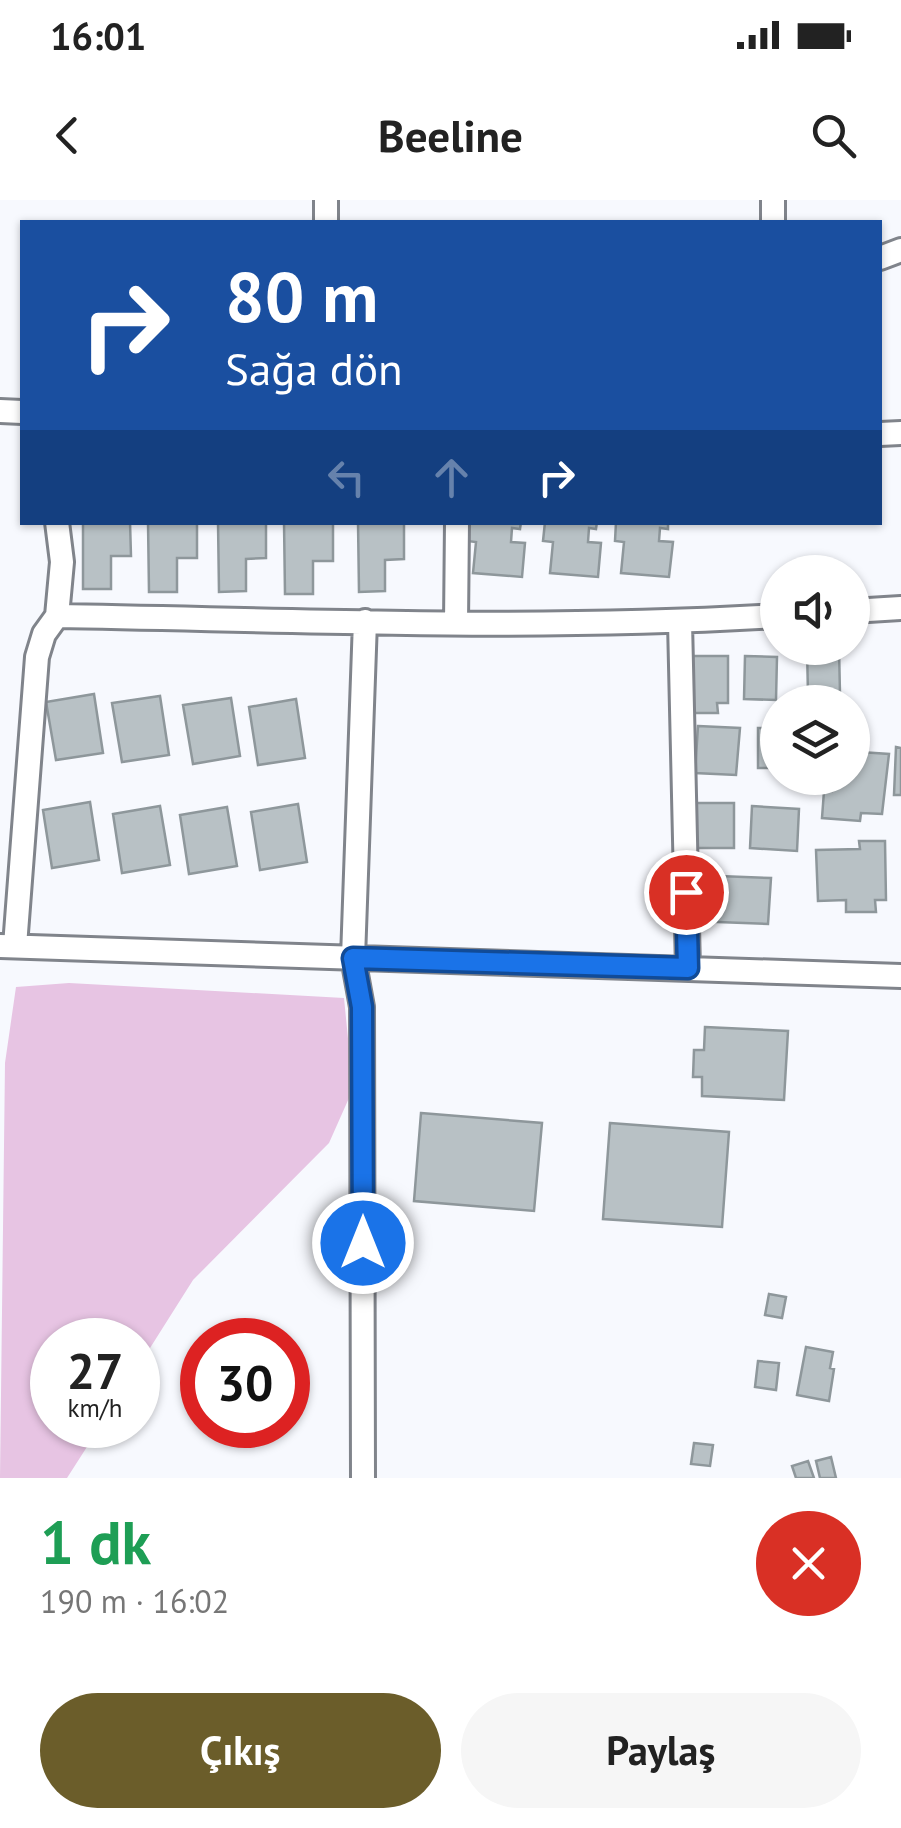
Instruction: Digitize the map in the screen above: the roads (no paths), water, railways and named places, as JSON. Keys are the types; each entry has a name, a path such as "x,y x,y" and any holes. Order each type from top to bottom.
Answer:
{"street":[{"path":"57,525 62,562 57,616 44,634 36,657 8,946 901,976"},
{"path":"456,623 457,525"},
{"path":"870,610 901,608"},
{"path":"57,616 456,623 680,622 760,617"},
{"path":"363,1478 362,1007 353,958 365,621"},
{"path":"680,622 688,968"}]}
